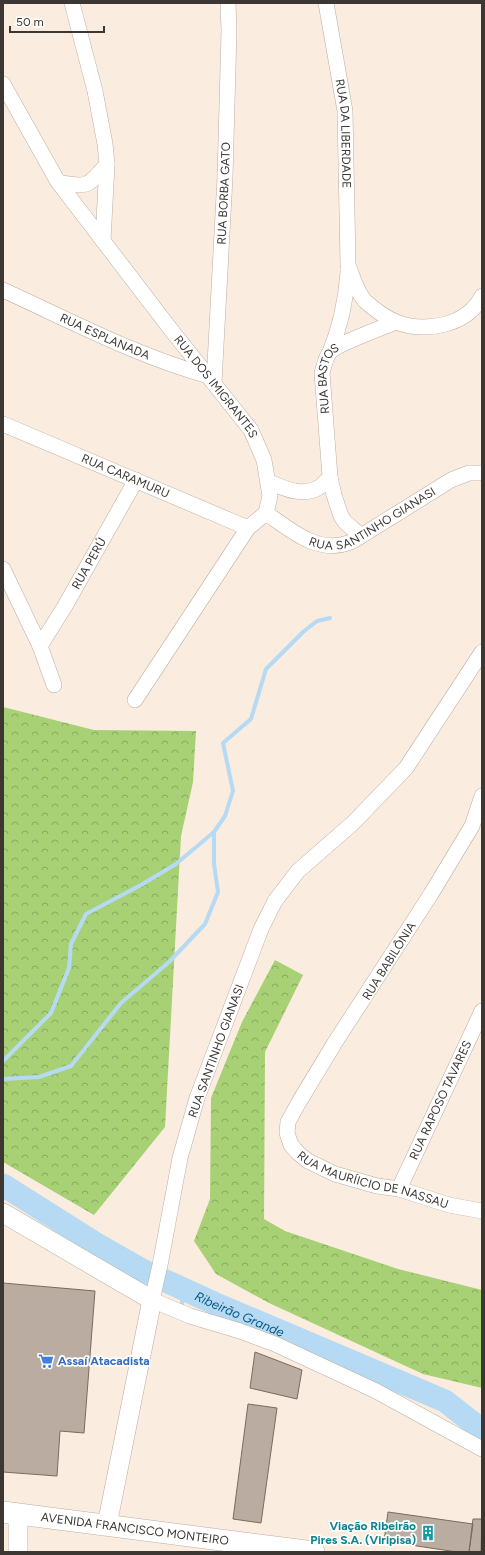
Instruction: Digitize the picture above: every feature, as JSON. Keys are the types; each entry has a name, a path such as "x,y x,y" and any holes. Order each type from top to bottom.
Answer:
{"main road":[{"name":"AVENIDA FRANCISCO MONTEIRO","path":"10,1513 107,1525 258,1548 314,1552"}],"street":[{"path":"72,3 95,91 105,144 106,164 103,241"},
{"name":"RUA BORBA GATO","path":"212,379 225,177 228,3"},
{"name":"RUA DA LIBERDADE","path":"326,3 344,112 348,265 342,317 337,336 330,352"},
{"name":"RUA DOS IMIGRANTES","path":"3,84 58,182 172,331 212,379 251,430 264,460 269,482 270,496 266,513"},
{"path":"58,182 83,186 94,180 106,164"},
{"name":"RUA DA LIBERDADE","path":"348,265 356,287 364,300 379,313 396,322 419,326 437,326 453,323 471,311 482,296"},
{"name":"RUA ESPLANADA","path":"3,290 156,358 212,379"},
{"name":"RUA BASTOS","path":"361,536 351,528 341,516 334,495 330,477 322,382 325,364 330,352 353,340 396,322"},
{"name":"RUA CARAMURU","path":"3,424 248,528"},
{"name":"RUA SANTINHO GIANASI","path":"266,513 308,540 324,546 337,546 348,543 361,536 450,480 469,473 482,473"},
{"path":"269,482 294,492 308,492 319,488 330,477"},
{"name":"RUA PERÚ","path":"40,646 65,606 136,480"},
{"path":"135,700 248,528 266,513"},
{"path":"3,569 40,646 54,685"},
{"name":"RUA SANTINHO GIANASI","path":"107,1525 160,1265 180,1158 197,1098 261,928 275,901 298,871 353,823 406,768 482,652"},
{"name":"RUA BABILÔNIA","path":"288,1122 334,1044 477,828 482,796"},
{"name":"RUA RAPOSO TAVARES","path":"399,1189 482,1011"},
{"name":"RUA MAURÍICIO DE NASSAU","path":"288,1122 288,1132 291,1145 298,1153 308,1161 335,1174 377,1186 399,1189 449,1205 482,1211"},
{"path":"3,1213 190,1316 240,1331 275,1344 376,1391 482,1449"},
{"path":"10,1513 18,1552"}],"green space":[{"path":"3,707 94,730 196,731 193,782 181,836 165,1127 94,1215 3,1162"},
{"path":"275,960 303,975 265,1052 264,1219 285,1231 398,1269 482,1290 482,1388 423,1374 269,1303 216,1274 194,1241 210,1199 211,1098 242,1022"}],"building":[{"name":"Assaí Atacadista","path":"3,1283 95,1291 84,1433 60,1431 57,1476 3,1472"},
{"path":"255,1352 302,1370 297,1399 250,1388"},
{"path":"248,1404 277,1408 261,1523 233,1519"},
{"name":"Viação Ribeirão Pires S.A. (Viripisa)","path":"388,1512 473,1524 469,1552 457,1552 384,1541"},
{"path":"473,1519 482,1519 481,1552 469,1552"}],"waterway":[{"path":"3,1079 39,1077 71,1066 121,1003 169,962 205,924 218,892 214,864 214,832 225,816 233,791 223,743 251,719 266,669 303,632 317,621 330,618"},
{"path":"3,1061 51,1013 69,968 71,944 86,914 141,885 176,864 214,832"},
{"name":"Ribeirão Grande","path":"3,1185 98,1245 144,1271 216,1304 445,1401 482,1430"},
{"path":"182,1305 183,1288"}],"place":[{"name":"Assaí Atacadista","path":"46,1361"},
{"name":"Viação Ribeirão Pires S.A. (Viripisa)","path":"428,1533"}]}
